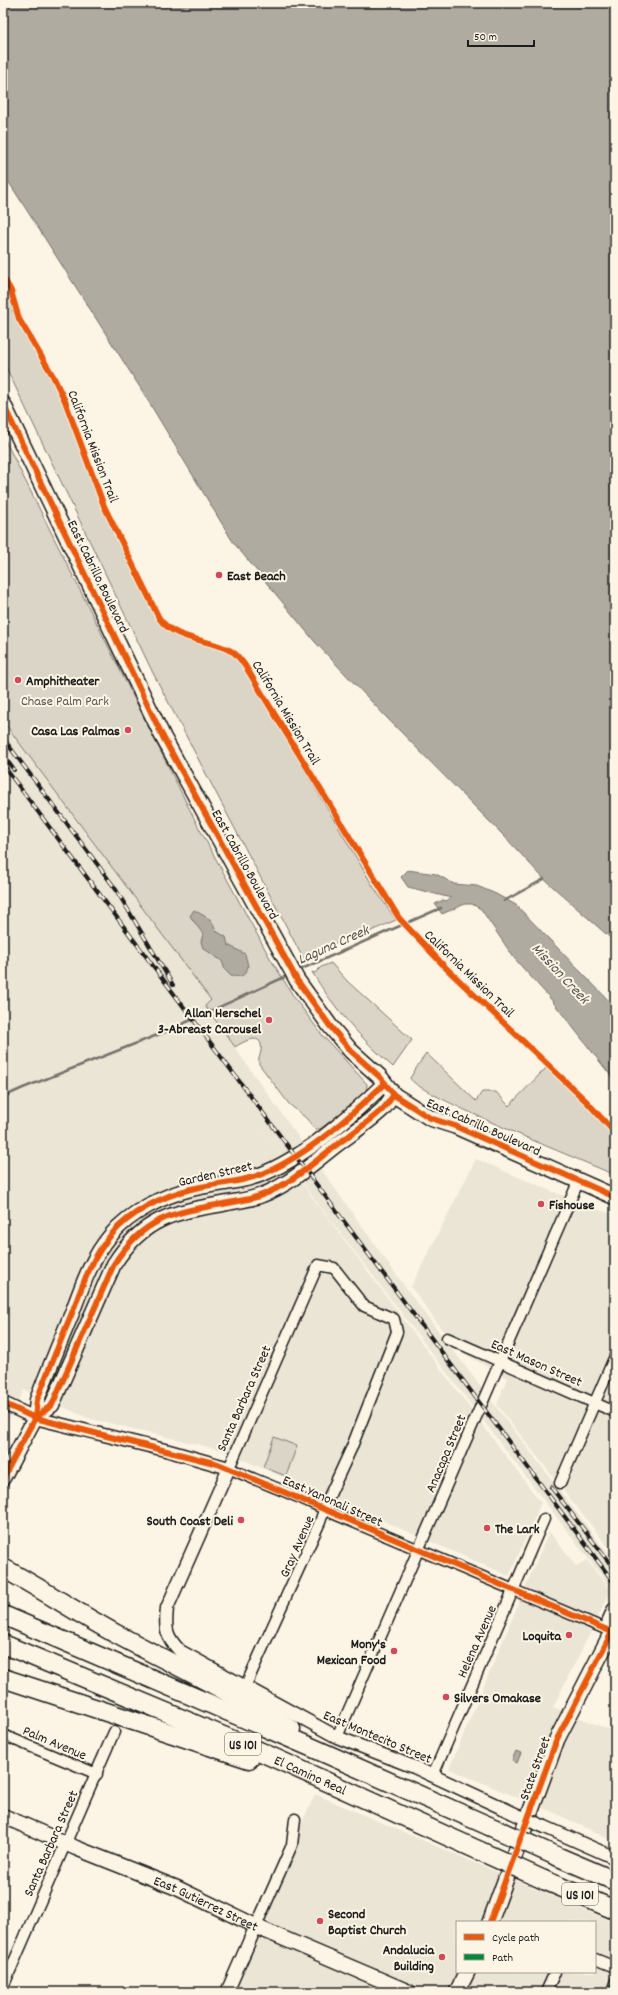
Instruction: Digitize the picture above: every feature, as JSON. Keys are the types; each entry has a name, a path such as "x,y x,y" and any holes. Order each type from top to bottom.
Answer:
{"highway":[{"path":"3,1568 117,1634 252,1705 295,1732 313,1748"},
{"name":"El Camino Real","path":"3,1615 313,1748 615,1881"},
{"name":"El Camino Real","path":"3,1644 259,1751 544,1880 615,1910"},
{"path":"3,1678 350,1792"}],"main road":[{"name":"East Cabrillo Boulevard","path":"3,406 163,737 297,980 330,1026 351,1051 389,1089 430,1118 462,1129 615,1197"},
{"name":"Garden Street","path":"35,1418 52,1405 114,1264 122,1250 132,1240 149,1225 171,1214 250,1199 273,1191 287,1183 383,1109 389,1089"},
{"name":"Garden Street","path":"3,1478 35,1418 37,1400 87,1275 103,1246 112,1234 143,1209 172,1196 191,1189 243,1180 268,1172 316,1141 361,1106 389,1089"},
{"name":"State Street","path":"490,1921 557,1739 614,1632 610,1621 615,1610"},
{"name":"East Gutierrez Street","path":"3,1816 66,1844 177,1888 256,1926 409,1992"},
{"path":"457,1992 466,1973"}],"street":[{"name":"Anacapa Street","path":"337,1737 579,1180"},
{"name":"Gray Avenue","path":"245,1687 351,1449 396,1338 394,1319 364,1306 334,1268 318,1265"},
{"name":"Santa Barbara Street","path":"180,1651 170,1642 165,1626 167,1608 318,1265"},
{"name":"East Mason Street","path":"447,1338 501,1360 615,1412"},
{"path":"560,1483 615,1356"},
{"name":"East Yanonali Street","path":"3,1403 35,1418 229,1468 513,1591 614,1632"},
{"name":"Helena Avenue","path":"433,1775 544,1519"},
{"name":"East Montecito Street","path":"180,1651 337,1737 433,1775 526,1819 614,1854"},
{"name":"Santa Barbara Street","path":"3,1987 114,1732"},
{"name":"Palm Avenue","path":"3,1735 97,1774"},
{"path":"227,1992 292,1845 295,1819"},
{"path":"596,1959 615,1967"},
{"path":"546,1992 555,1973"},
{"path":"610,1992 615,1980"}],"shaded area":[{"path":"3,721 212,1000 205,1006 408,1291 615,1563 615,1594 259,1126 541,1503 509,1576 221,1450 88,1418 24,1390 3,1431"},
{"path":"476,1159 582,1204 615,1215 615,1556 497,1405 507,1378 456,1349 411,1287"},
{"path":"549,1531 576,1566 587,1560 611,1591 553,1707 615,1732 615,1842 557,1814 449,1769"},
{"path":"315,1794 615,1923 615,1992 226,1992"}],"green space":[{"path":"3,281 9,290 13,312 50,373 63,401 102,507 159,623 167,630 177,635 226,649 236,656 373,886 396,920 369,932 338,942 304,960 153,673 3,361"},
{"name":"Chase Palm Park","path":"3,436 198,826 270,958 294,997 322,1035 367,1084 366,1094 364,1096 320,1129 315,1129 306,1118 289,1104 259,1064 261,1045 259,1041 256,1039 248,1040 235,1047 205,1006 211,1000 3,721"},
{"path":"331,963 347,981 412,1040 393,1067 370,1046 349,1023 330,999 312,972 315,973 321,967"},
{"path":"426,1053 476,1101 482,1092 496,1092 509,1106 547,1067 599,1118 615,1136 615,1175 470,1113 419,1086 410,1078"},
{"path":"274,1437 297,1446 286,1476 263,1467"}],"water":[{"path":"3,3 615,3 615,942 544,879 505,837 388,719 315,642 233,542 141,389 3,173"},
{"name":"Mission Creek","path":"408,870 436,874 454,884 477,886 516,905 615,1007 615,1081 549,997 514,958 481,909 472,904 465,904 442,914 435,904 451,898 408,887 401,877"},
{"path":"194,910 211,920 216,931 226,937 228,945 245,954 248,966 246,972 242,976 231,976 225,970 222,961 203,948 201,942 203,934 190,916"},
{"path":"516,1751 521,1753 517,1763 512,1760"}],"waterway":[{"path":"504,901 544,879"},
{"name":"Laguna Creek","path":"297,971 441,908"},
{"name":"Laguna Creek","path":"3,1097 165,1032 289,975"}],"railway":[{"path":"3,738 115,888 173,985"},
{"path":"3,755 14,770"},
{"path":"3,765 615,1584"},
{"path":"551,1487 615,1570"}],"marked path":[{"path":"610,1992 615,1979"}],"cycle path":[{"name":"California Mission Trail","path":"3,277 11,291 19,319 53,376 65,401 104,506 159,618 174,631 182,635 222,647 238,656 399,918 447,969 587,1102 615,1133"},
{"path":"3,404 163,737 297,980 330,1026 351,1051 380,1077 394,1095 430,1118 455,1126 615,1197"},
{"path":"3,1478 35,1418 37,1400 88,1272 98,1253 111,1235 137,1212 169,1196 191,1189 239,1181 258,1176 283,1164 315,1144 359,1108 385,1083"},
{"path":"35,1418 52,1405 114,1264 136,1236 148,1227 175,1214 253,1198 282,1186 300,1174 371,1119 383,1109 394,1095"},
{"path":"3,1403 35,1418 218,1464 612,1632"},
{"path":"490,1921 557,1739 612,1632 615,1630"}],"place":[{"name":"East Beach","path":"219,575"},
{"name":"Amphitheater","path":"18,680"},
{"name":"Casa Las Palmas","path":"128,730"},
{"name":"Allan Herschel 3-Abreast Carousel","path":"269,1020"},
{"name":"Fishouse","path":"541,1204"},
{"name":"South Coast Deli","path":"241,1520"},
{"name":"The Lark","path":"487,1528"},
{"name":"Loquita","path":"569,1635"},
{"name":"Mony's Mexican Food","path":"394,1651"},
{"name":"Silvers Omakase","path":"446,1697"},
{"name":"Second Baptist Church","path":"320,1921"},
{"name":"Andalucia Building","path":"442,1957"}]}
